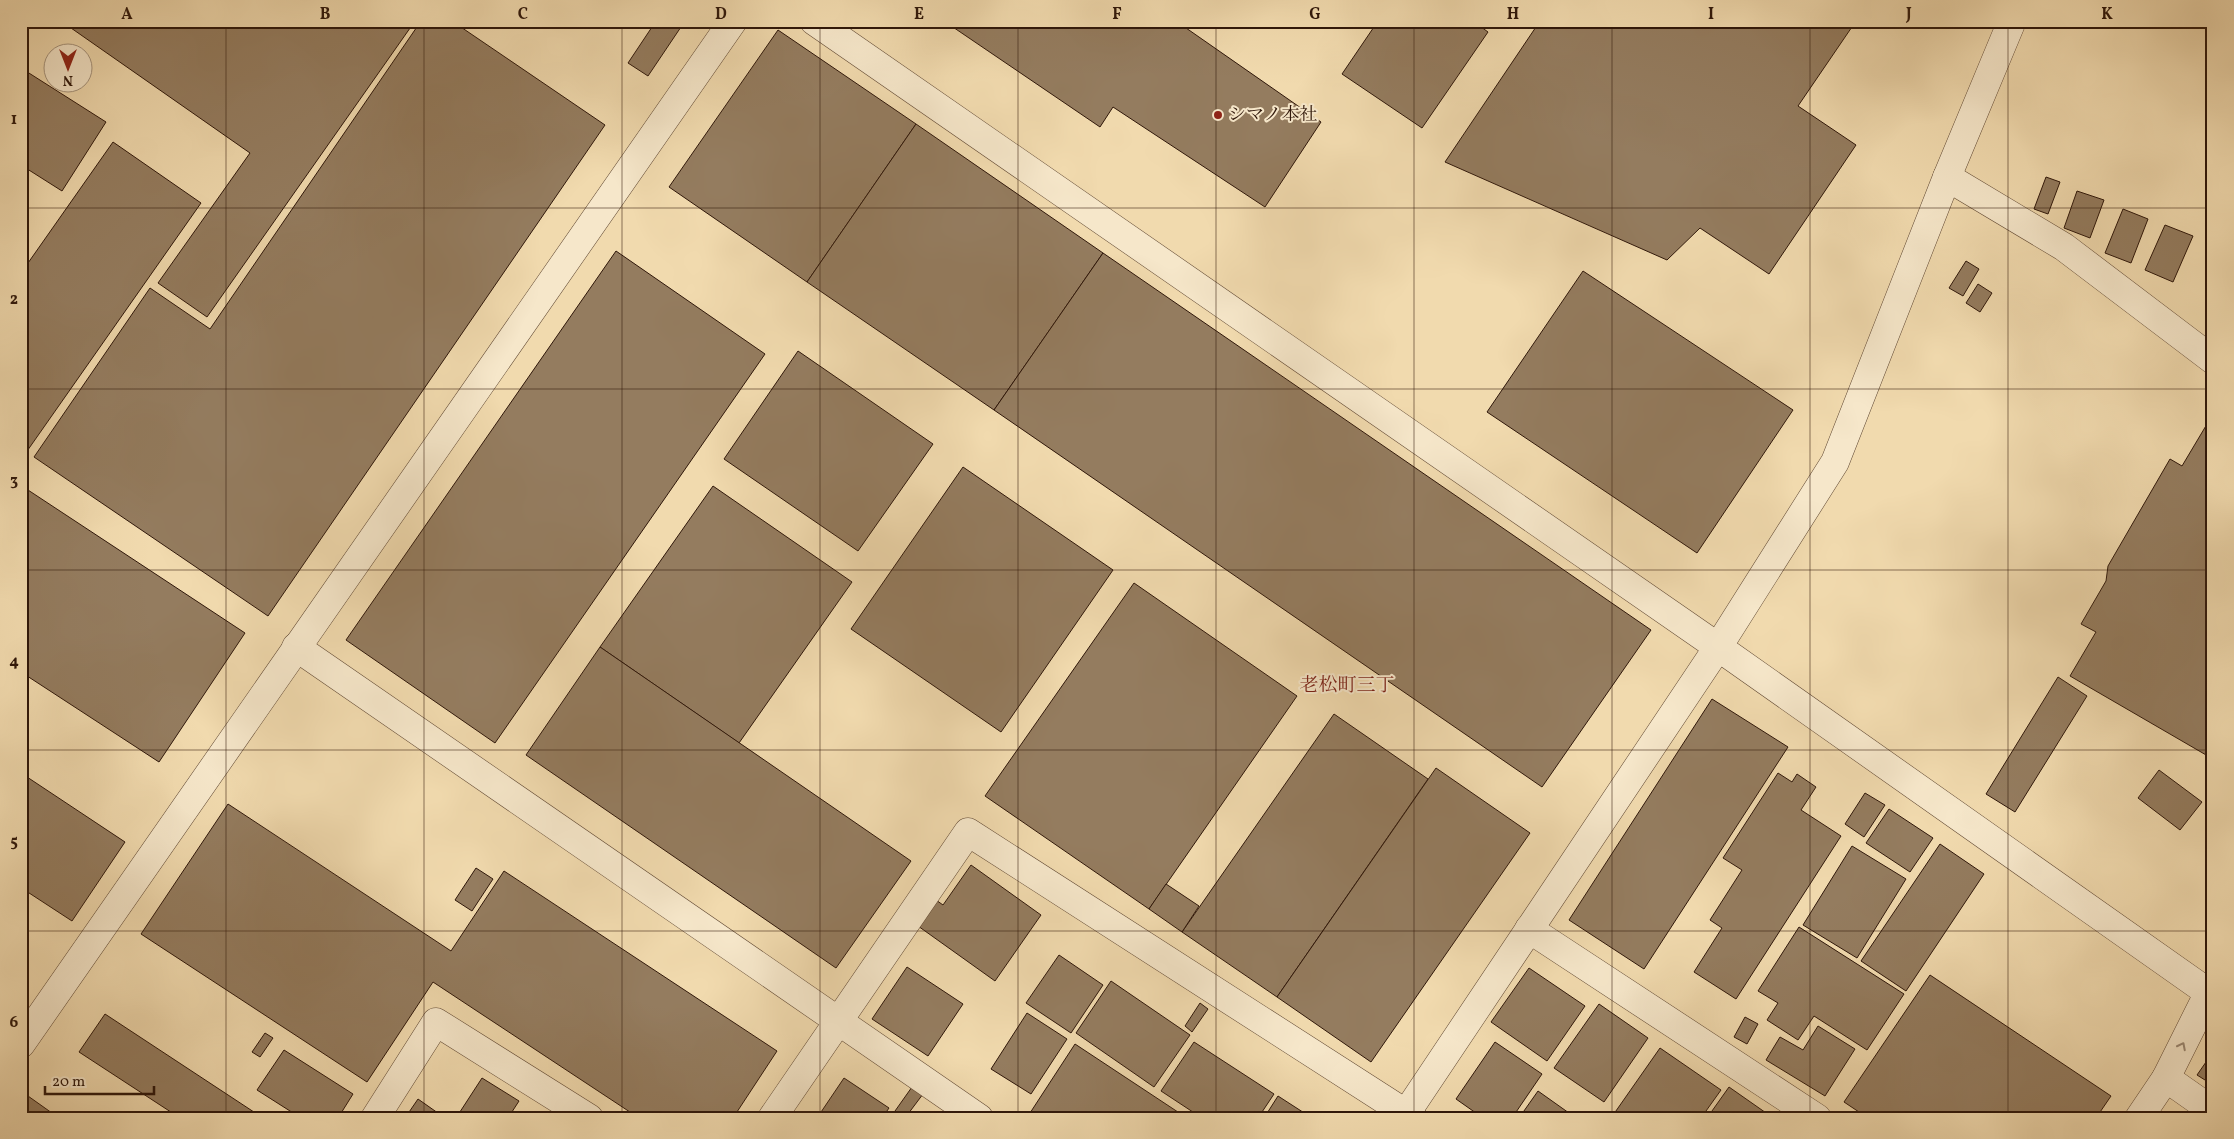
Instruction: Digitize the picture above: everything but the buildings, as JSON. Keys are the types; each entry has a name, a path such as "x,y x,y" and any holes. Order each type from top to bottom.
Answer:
{"street":[{"path":"21,1044 733,21"},
{"path":"814,21 2211,988 2166,1078 2139,1118"},
{"path":"772,1118 968,832 1407,1116 1529,929 1718,647 1835,462 1947,177 2012,21"},
{"path":"1947,177 2064,246 2213,360"},
{"path":"296,647 979,1118"},
{"path":"1529,929 1817,1118"},
{"path":"375,1118 436,1022 589,1118"},
{"path":"2166,1078 2213,1111"}],"place":[{"name":"シマノ本社","path":"1218,115"}],"district":[{"name":"老松町三丁","path":"1347,686"}]}
